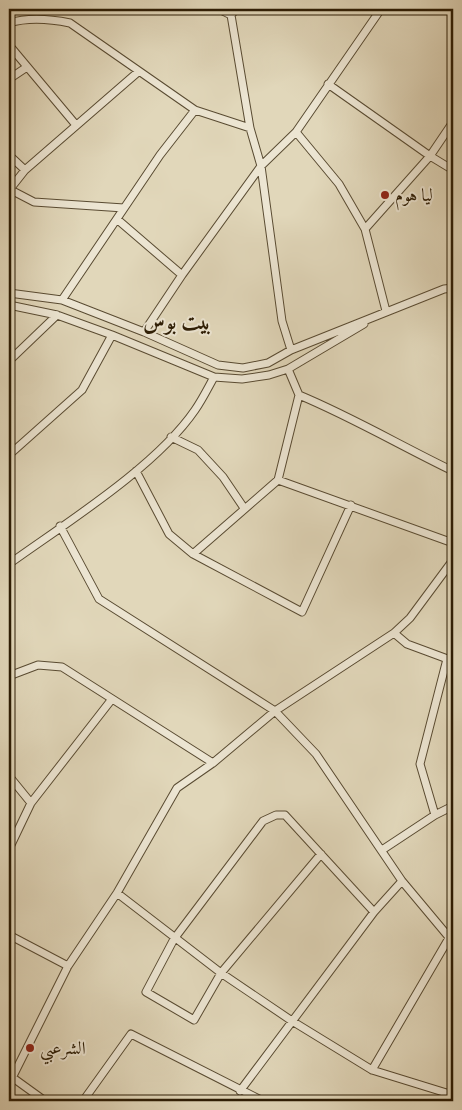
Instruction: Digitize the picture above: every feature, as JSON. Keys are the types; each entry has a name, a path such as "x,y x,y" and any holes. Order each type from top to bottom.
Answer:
{"street":[{"path":"219,9 231,15"},
{"path":"236,9 231,15 250,128 261,166 282,321 291,350"},
{"path":"144,332 182,275 261,166 296,132 381,9"},
{"path":"9,23 18,20 48,18 70,23 195,110 250,128"},
{"path":"9,45 76,124"},
{"path":"9,79 27,67"},
{"path":"124,208 34,202 9,189 25,170 138,72"},
{"path":"328,84 430,156 453,170"},
{"path":"62,300 118,220 160,155 195,110"},
{"path":"365,229 430,156 453,122"},
{"path":"296,132 339,184 365,229 386,311"},
{"path":"9,155 25,170"},
{"path":"118,220 182,275"},
{"path":"9,293 62,300 144,332 218,365 243,368 268,363 291,350 386,311 444,289 453,288"},
{"path":"9,305 57,315 112,335 214,377 242,380 288,369 386,311"},
{"path":"9,361 57,315"},
{"path":"9,454 82,390 112,335"},
{"path":"193,554 278,480 299,395 288,369"},
{"path":"9,564 136,471 171,437 194,411 214,377"},
{"path":"299,395 336,410 414,452 453,470"},
{"path":"171,437 198,450 223,477 244,508"},
{"path":"136,471 169,534 193,554 302,612 351,505"},
{"path":"278,480 453,543"},
{"path":"60,526 100,599 275,711 316,754 402,881 451,940 372,1070"},
{"path":"45,1101 10,1079 68,966 117,894 177,788 213,763 275,711 394,633 410,618 453,560"},
{"path":"394,633 407,644 450,660 420,764 435,815"},
{"path":"9,676 38,665 62,666 213,763"},
{"path":"9,849 31,803 112,698"},
{"path":"9,776 31,803"},
{"path":"382,850 435,815 453,806"},
{"path":"321,854 221,973 194,1020 146,992 174,939 262,821 276,815 285,815 321,854 374,912"},
{"path":"240,1091 374,912 402,881"},
{"path":"117,894 221,973 292,1021 372,1070 453,1095"},
{"path":"9,935 68,966"},
{"path":"83,1101 131,1034 263,1101"}],"place":[{"name":"ليا هوم","path":"385,195"},
{"name":"الشرعبي","path":"30,1048"}],"district":[{"name":"بيت بوس","path":"177,322"}]}
